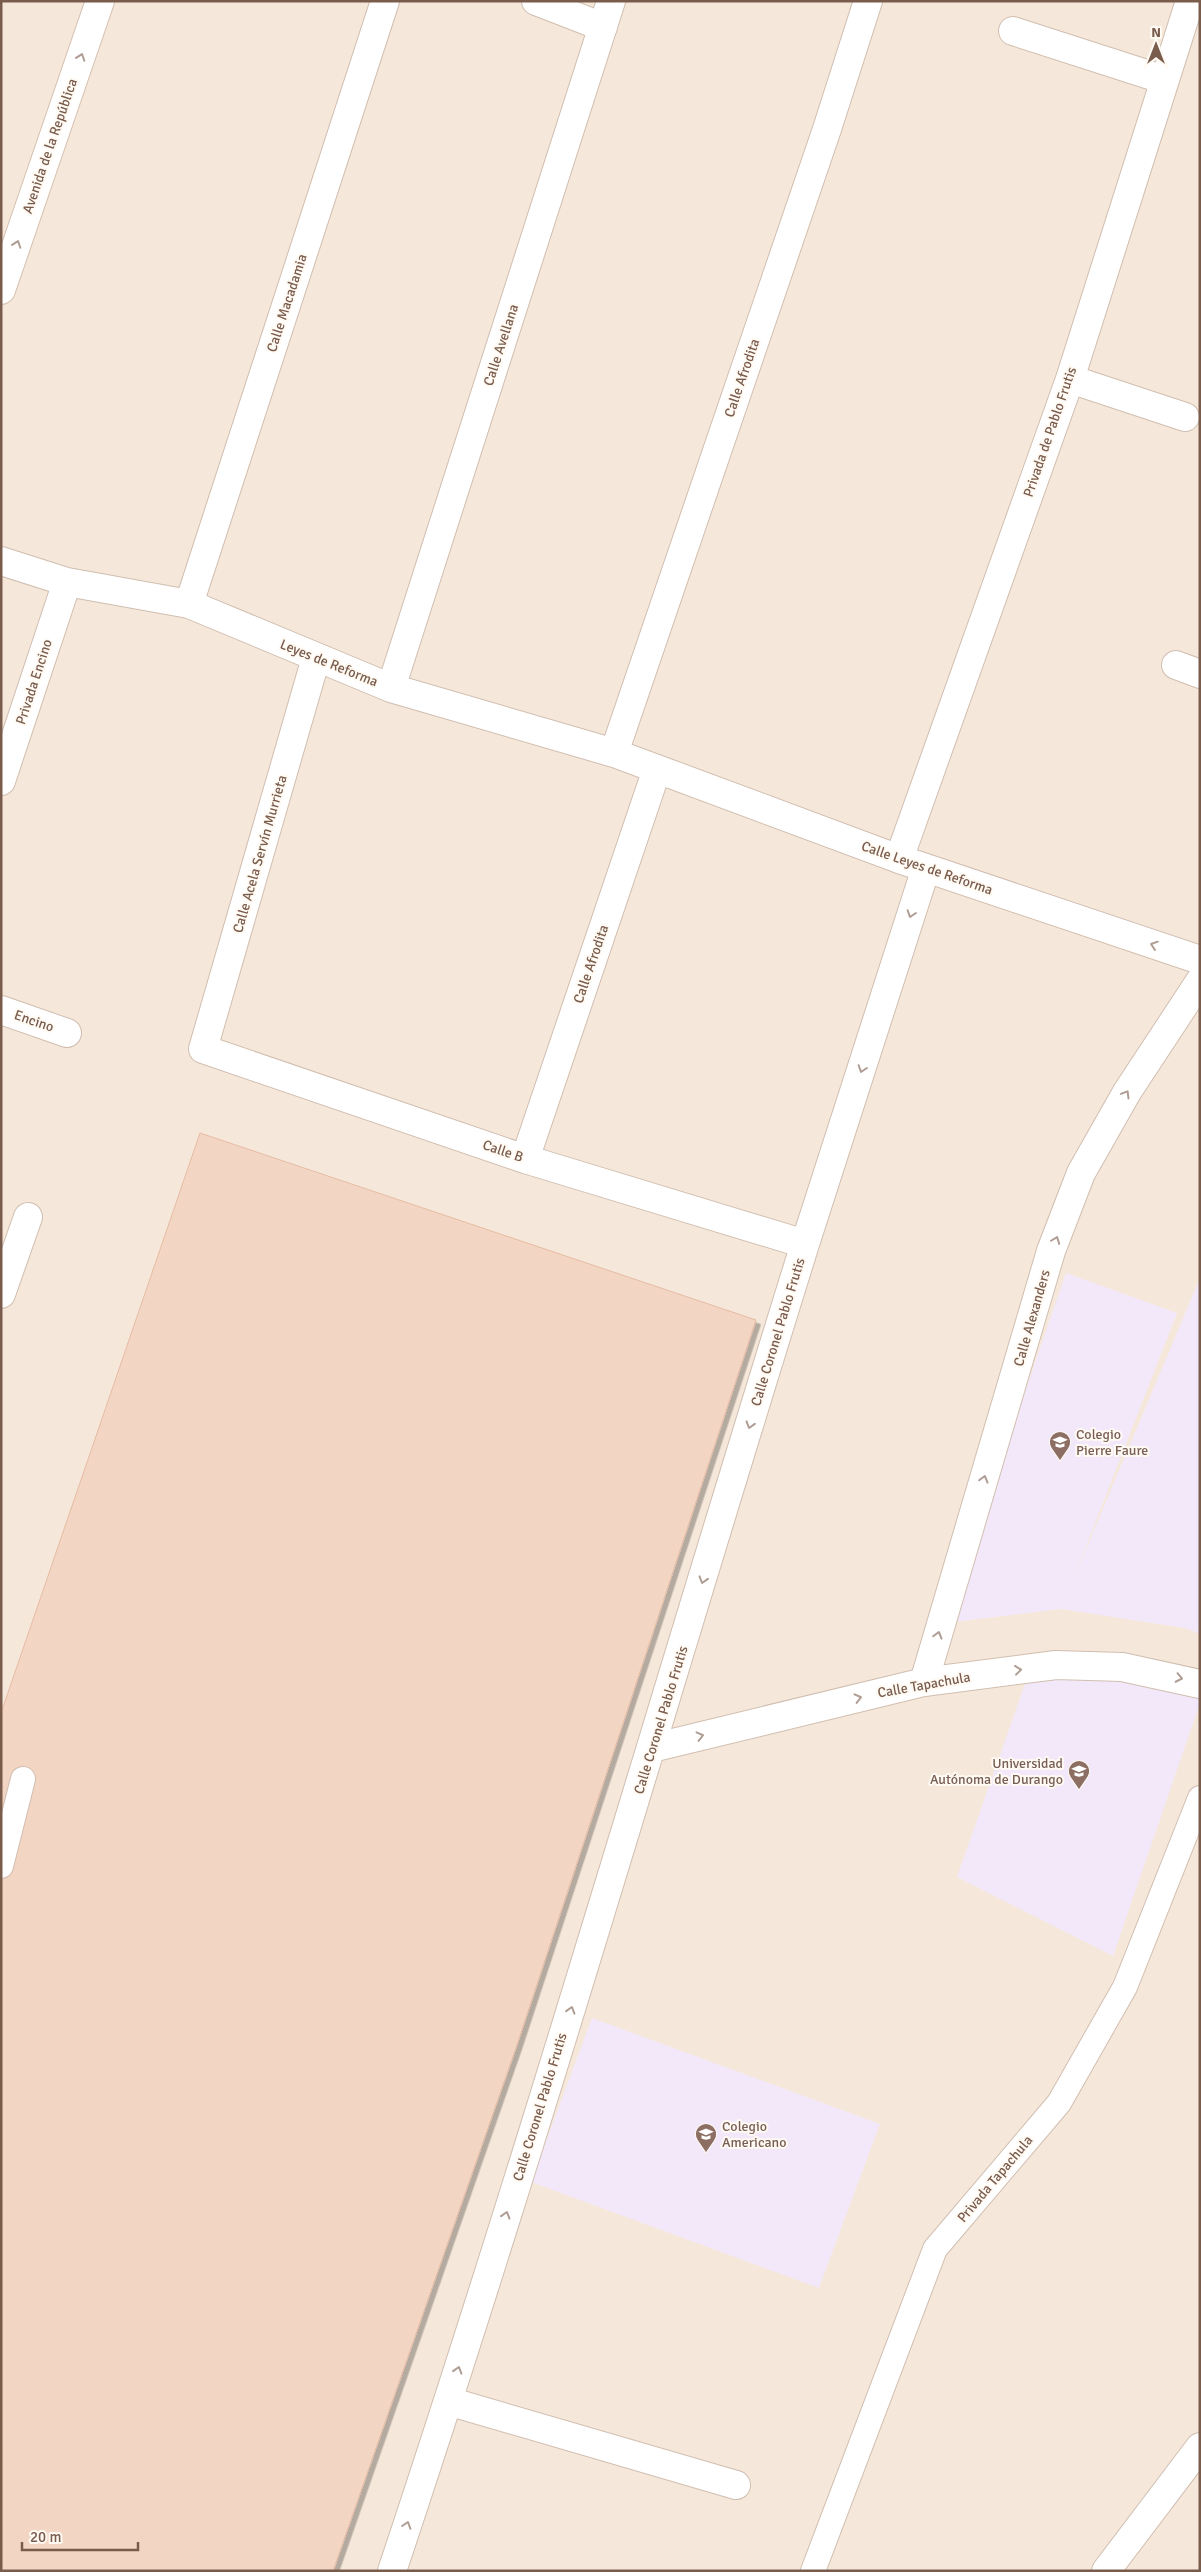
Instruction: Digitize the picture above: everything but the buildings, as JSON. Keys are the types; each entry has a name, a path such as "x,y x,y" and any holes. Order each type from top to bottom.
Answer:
{"street":[{"name":"Avenida de la República","path":"1,290 100,1"},
{"name":"Calle Macadamia","path":"188,604 384,1"},
{"path":"536,1 603,27"},
{"name":"Calle Avellana","path":"391,688 612,1"},
{"name":"Calle Afrodita","path":"614,753 824,138 868,1"},
{"name":"Privada de Pablo Frutis","path":"899,859 1070,379 1190,1"},
{"path":"1013,31 1164,80"},
{"path":"1070,379 1185,417"},
{"name":"Leyes de Reforma","path":"1,561 67,582 188,604 391,688 614,753 657,769"},
{"name":"Privada Encino","path":"1,781 67,582"},
{"name":"Calle Acela Servín Murrieta","path":"203,1049 316,658"},
{"name":"Calle Afrodita","path":"525,1159 657,769"},
{"name":"Calle Leyes de Reforma","path":"657,769 899,859 1200,960"},
{"name":"Calle Coronel Pablo Frutis","path":"392,2571 448,2402 652,1748 805,1244 926,868"},
{"name":"Calle Alexanders","path":"924,1682 1052,1252 1081,1174 1127,1092 1200,981"},
{"name":"Encino","path":"1,1010 67,1033"},
{"name":"Calle B","path":"203,1049 525,1159 805,1244"},
{"path":"1,1294 28,1217"},
{"name":"Calle Tapachula","path":"652,1748 924,1682 1056,1665 1122,1667 1200,1684"},
{"path":"448,2402 736,2485"},
{"path":"1106,2571 1200,2447"}],"lane":[{"path":"1,1866 23,1779"},
{"name":"Privada Tapachula","path":"813,2571 935,2249 1059,2103 1125,1987 1200,1798"}],"shaded area":[{"path":"1,1 1200,1 1200,2571 1,2571"},
{"name":"Colegio Pierre Faure","path":"1066,1273 1177,1313 1073,1580 1200,1278 1200,1634 1185,1628 1061,1609 945,1623"},
{"name":"Universidad Autónoma de Durango","path":"1090,1674 1200,1692 1200,1703 1113,1956 957,1877 1026,1681"},
{"name":"Colegio Americano","path":"592,2018 880,2124 819,2288 531,2182"}],"place":[{"name":"Colegio Pierre Faure","path":"1060,1461"},
{"name":"Universidad Autónoma de Durango","path":"1079,1790"},
{"name":"Colegio Americano","path":"706,2153"}]}
